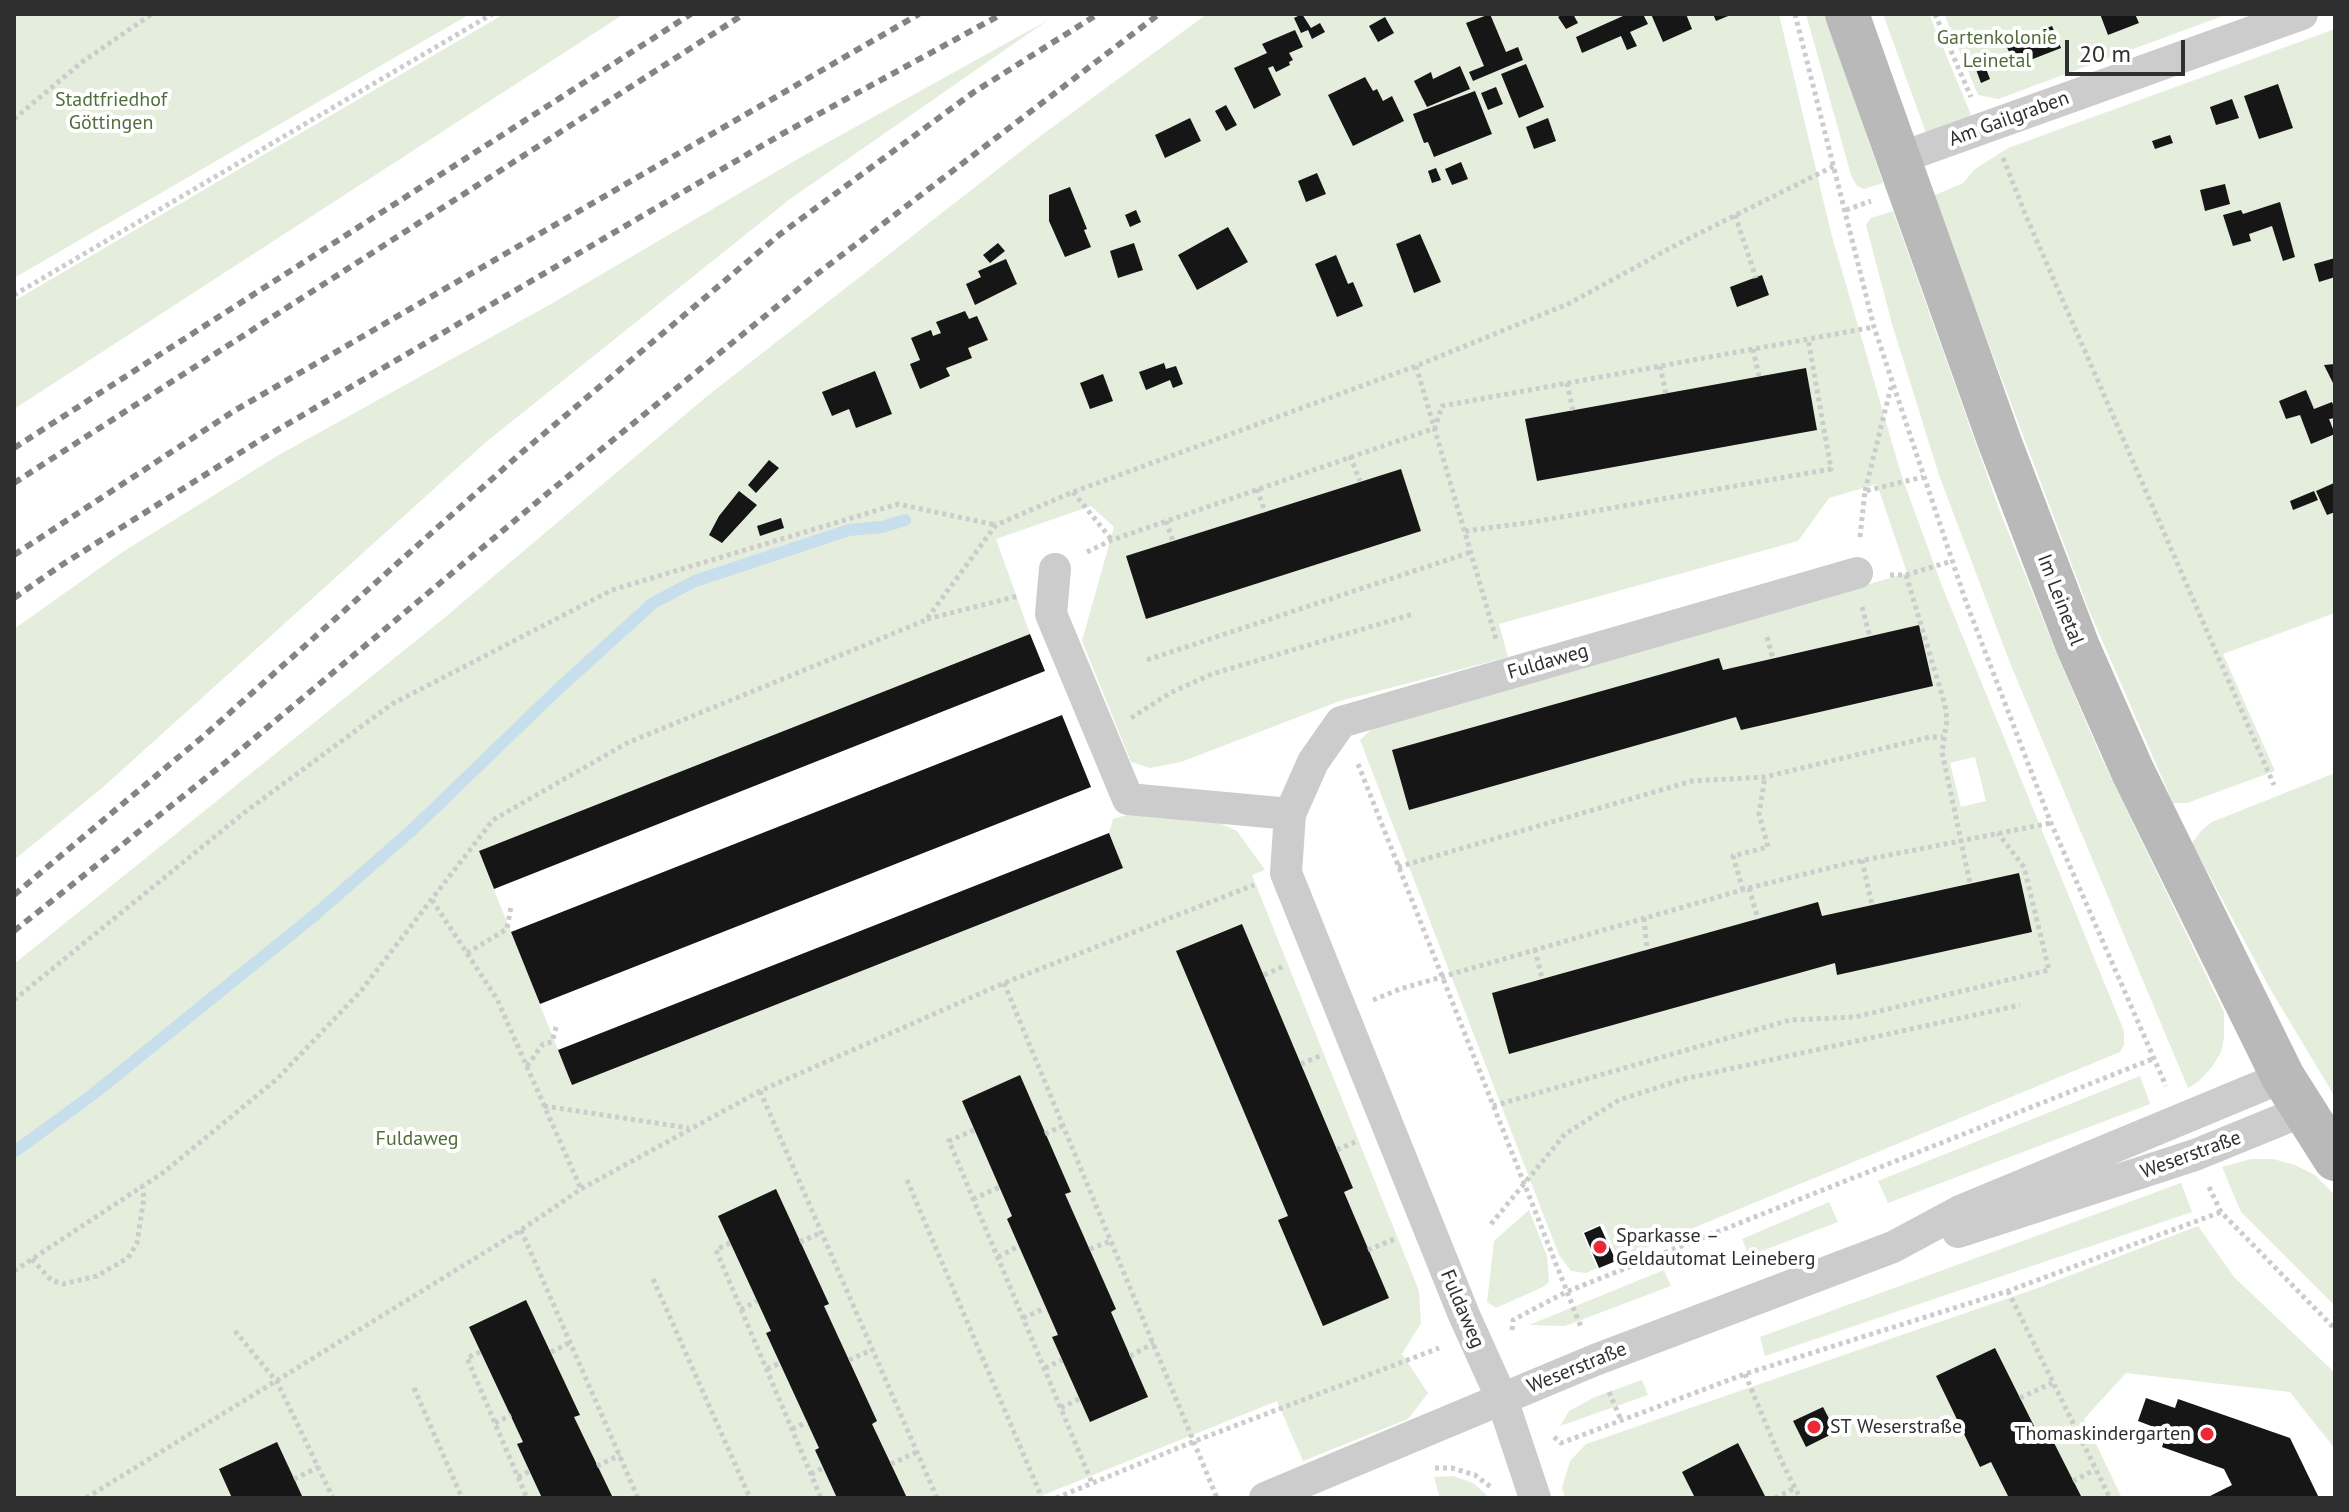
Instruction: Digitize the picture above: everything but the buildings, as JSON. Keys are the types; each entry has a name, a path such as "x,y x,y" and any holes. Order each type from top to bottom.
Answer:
{"main road":[{"name":"Im Leinetal","path":"1847,14 2000,443 2078,647 2144,795 2293,1094 2335,1159"}],"street":[{"name":"Am Gailgraben","path":"1897,159 1995,136 2302,14"},
{"path":"1055,569 1051,614 1128,799 1290,814"},
{"name":"Fuldaweg","path":"1535,1498 1502,1399 1473,1335 1286,873 1290,814 1313,762 1341,722 1857,573"},
{"name":"Weserstraße","path":"1265,1498 1595,1360 1893,1247 1960,1211 2181,1120 2293,1094"},
{"name":"Weserstraße","path":"1893,1247 1966,1230 2195,1155 2293,1094"}],"path":[{"path":"14,119 82,62 144,16 152,14"},
{"path":"14,295 492,14"},
{"path":"1795,14 1874,327 1952,561 2051,823 2181,1120"},
{"path":"1935,14 1972,99 1995,136 2032,230 2274,785"},
{"path":"926,620 996,525 1073,492 1416,366 1568,304 1834,166"},
{"path":"1735,215 1756,278"},
{"path":"1435,428 1442,406 1874,327"},
{"path":"1465,531 1831,469 1808,339"},
{"path":"1753,349 1759,376"},
{"path":"1416,366 1506,674"},
{"path":"1660,366 1666,394"},
{"path":"1567,383 1573,411"},
{"path":"1865,491 1892,384"},
{"path":"14,1271 164,1172 277,1079 360,992 493,820 627,743 926,620 1017,597 1055,569 1112,540 1435,428"},
{"path":"1350,456 1360,481"},
{"path":"1886,486 1923,477"},
{"path":"1257,489 1265,512"},
{"path":"1073,492 1112,540"},
{"path":"14,1000 245,812 392,704 612,590 898,504 996,525"},
{"path":"1166,521 1173,541"},
{"path":"1147,660 1471,552"},
{"path":"1952,561 1906,575 1945,705 1947,720 1943,737 1946,773 1970,883"},
{"path":"1103,742 1136,714 1170,693 1212,674 1413,614"},
{"path":"1341,722 1523,1183 1621,1420"},
{"path":"1398,867 1692,781 1765,777 1930,737 1943,737"},
{"path":"1758,919 1733,856 1768,847 1759,814 1765,777"},
{"path":"1342,1013 1400,989 1746,889 1862,860 2051,823"},
{"path":"1493,1106 1790,1020 1855,1017 2049,970 2024,867 1998,832"},
{"path":"1862,860 1872,905"},
{"path":"90,1497 521,1230 581,1189 760,1091 1004,983 1286,873"},
{"path":"432,900 497,999 581,1189"},
{"path":"467,953 507,929 511,907"},
{"path":"1644,918 1647,950"},
{"path":"1535,949 1542,979"},
{"path":"1004,983 1217,1498"},
{"path":"1491,1224 1565,1134 1619,1100 1684,1079 2020,1005"},
{"path":"526,1066 543,1044 552,1042 557,1024"},
{"path":"760,1091 937,1498"},
{"path":"543,1105 691,1128"},
{"path":"1045,1134 1062,1126"},
{"path":"974,1130 949,1141 1092,1483"},
{"path":"2195,1155 2221,1212 2335,1329"},
{"path":"907,1180 1042,1498"},
{"path":"32,1259 51,1280 63,1284 97,1276 128,1258 137,1243 144,1197 142,1186"},
{"path":"973,1199 1000,1187"},
{"path":"521,1230 638,1498"},
{"path":"800,1242 820,1233"},
{"path":"1090,1249 1111,1241"},
{"path":"730,1243 716,1250 821,1498"},
{"path":"998,1257 1019,1246"},
{"path":"653,1279 750,1498"},
{"path":"2008,1291 2110,1498"},
{"path":"741,1310 756,1301"},
{"path":"1023,1318 1045,1308"},
{"path":"1056,1498 1195,1441 1513,1320"},
{"path":"235,1331 277,1382 333,1498"},
{"path":"551,1352 569,1343"},
{"path":"1130,1356 1154,1343"},
{"path":"849,1360 872,1350"},
{"path":"480,1352 467,1358 527,1498"},
{"path":"1045,1368 1062,1360"},
{"path":"767,1369 780,1363"},
{"path":"1745,1374 1800,1498"},
{"path":"2020,1398 2052,1382"},
{"path":"414,1388 462,1498"},
{"path":"1061,1408 1079,1399"},
{"path":"495,1423 511,1415"},
{"path":"792,1429 807,1422"},
{"path":"891,1464 917,1452"},
{"path":"597,1466 620,1455"},
{"path":"294,1479 319,1467"},
{"path":"811,1474 823,1468"},
{"path":"1433,1469 1452,1468 1475,1475 1499,1498"},
{"path":"2073,1481 2095,1470"},
{"path":"518,1477 530,1471"},
{"path":"1775,1498 1795,1488"}],"green space":[{"name":"Stadtfriedhof Göttingen","path":"14,14 470,14 14,278"},
{"path":"504,14 624,14 14,409 14,301"},
{"path":"1207,14 1779,14 1831,233 1902,477 1942,586 2124,1031 2124,1045 2120,1052 1618,1259 1603,1223 1582,1232 1597,1268 1586,1273 1571,1271 1559,1255 1360,740 1372,729 1907,573 1877,484 1829,498 1798,541 1499,624 1508,657 1340,701 1181,762 1150,768 1131,762 1082,641 1114,527 1091,506 996,539 1030,634 479,852 572,1085 1123,868 1109,833 1113,819 1147,809 1204,816 1237,831 1265,870 1252,875 1419,1291 1421,1323 1402,1354 1428,1393 1408,1419 1303,1461 1277,1401 1036,1498 14,1498 14,964 443,619 706,397 1043,134","holes":["1975,757 1986,801 1961,807 1950,763"]},
{"path":"1806,14 1825,14 1883,183 1864,189 1857,186 1851,175"},
{"path":"1883,14 1929,14 1972,117 1926,133"},
{"name":"Gartenkolonie Leinetal","path":"1944,14 2228,14 1998,99 1978,95"},
{"path":"1048,20 790,199 486,442 102,788 14,860 14,629 121,553 277,456 551,304 796,160"},
{"path":"2335,29 2335,613 2223,654 2275,771 2187,803 2173,803 2088,608 1933,196 1963,183 1975,169 2008,148"},
{"path":"1893,211 2001,514 2060,662 2102,759 2224,1012 2221,1052 2212,1067 2188,1088 2008,658 1939,475 1892,324 1866,225 1871,218"},
{"path":"2335,773 2335,1097 2269,987 2192,843 2212,822"},
{"path":"2140,1076 2150,1104 1888,1203 1878,1181"},
{"path":"2251,1159 2273,1159 2295,1165 2315,1175 2335,1195 2335,1306 2241,1212 2222,1167"},
{"path":"2181,1183 2192,1212 1765,1356 1760,1337"},
{"path":"1829,1202 1838,1222 1749,1256 1742,1239"},
{"path":"1529,1210 1547,1256 1549,1282 1496,1308 1487,1302 1494,1241"},
{"path":"2198,1226 2234,1277 2335,1373 2335,1449 2290,1392 2126,1373 2084,1419 2122,1498 1565,1498 1562,1488 1570,1461 1586,1444 2035,1289"},
{"path":"1664,1270 1671,1286 1565,1326 1529,1325"},
{"path":"1642,1380 1648,1395 1560,1426 1569,1411 1595,1397"},
{"path":"1453,1476 1473,1483 1490,1498 1440,1498 1434,1477"}],"waterway":[{"path":"14,1152 92,1095 316,914 412,830 555,692 653,603 695,581 849,530 882,527 905,520"}],"railway":[{"path":"14,448 691,14"},
{"path":"14,483 744,14"},
{"path":"14,555 234,411 919,14"},
{"path":"14,598 262,439 782,134 1002,14"},
{"path":"14,895 206,734 520,454 779,235 974,92 1098,14"},
{"path":"14,931 226,762 549,492 813,277 1159,14"}],"place":[{"name":"Sparkasse – Geldautomat Leineberg","path":"1600,1247"},
{"name":"ST Weserstraße","path":"1814,1427"},
{"name":"Thomaskindergarten","path":"2207,1434"}]}
